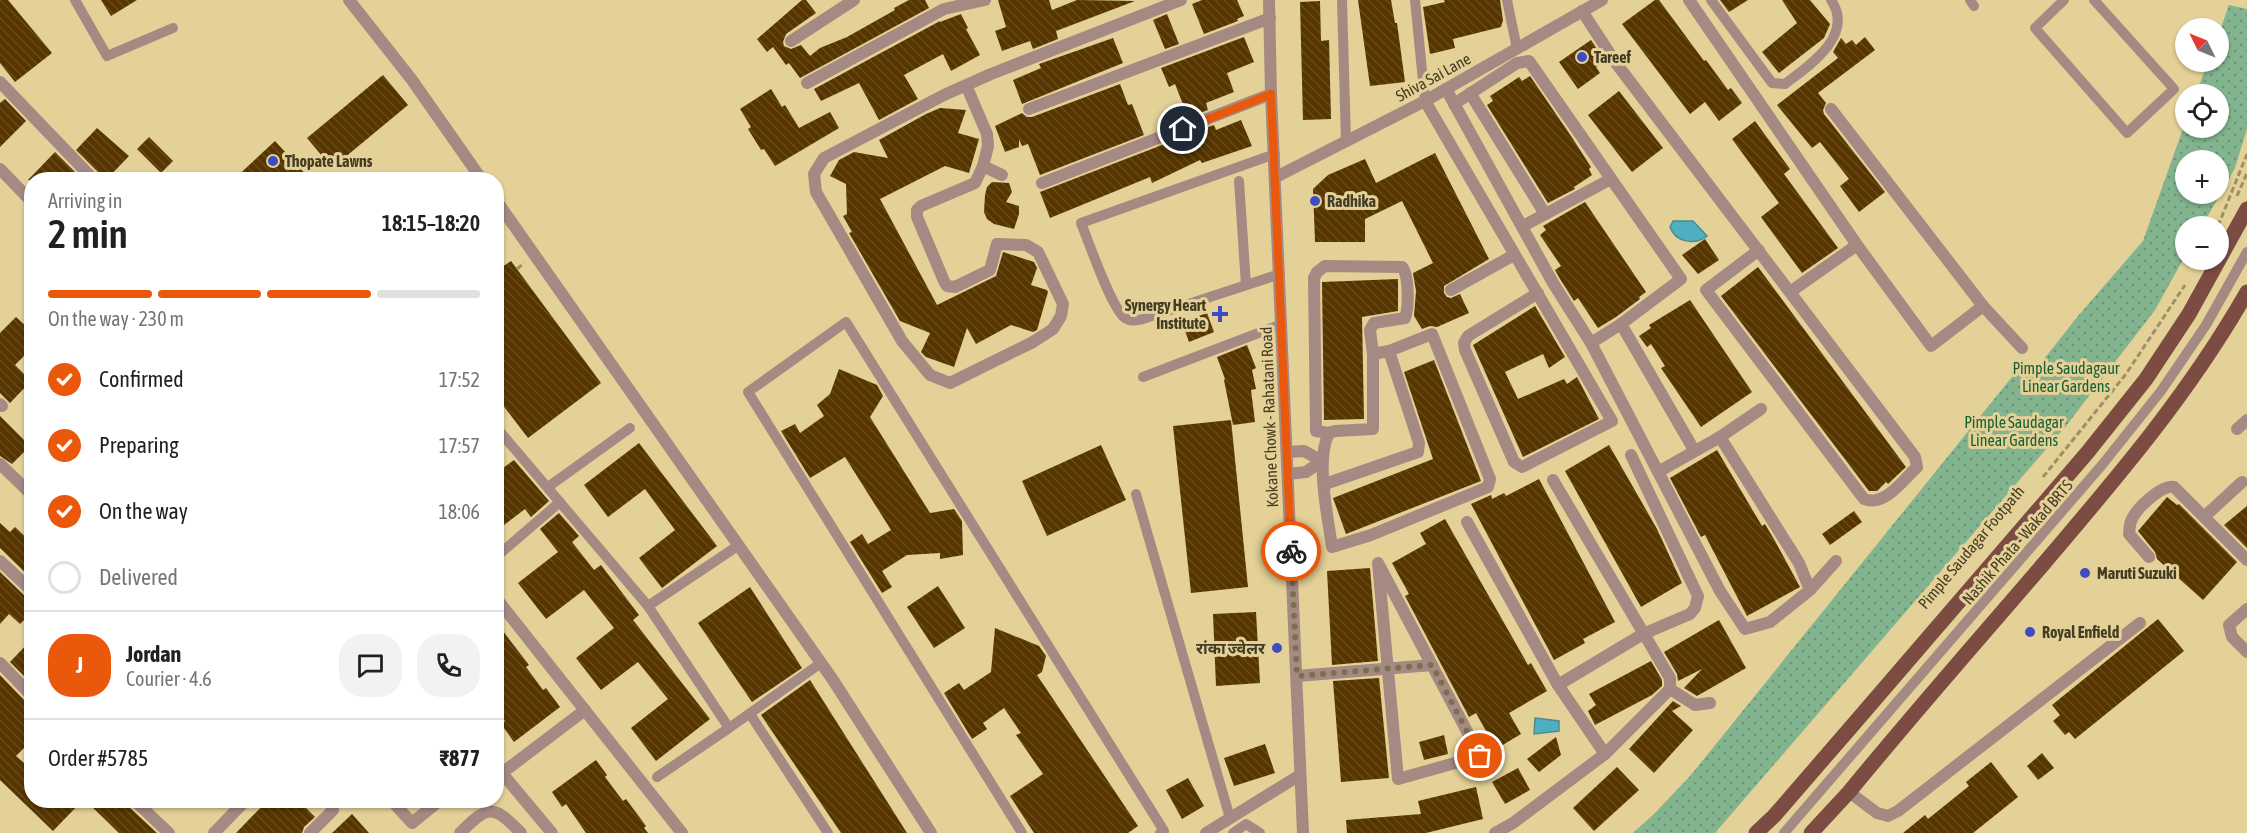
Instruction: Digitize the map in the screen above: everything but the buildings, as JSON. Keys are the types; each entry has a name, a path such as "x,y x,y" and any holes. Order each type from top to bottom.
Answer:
{"main road":[{"path":"1756,833 1774,816 1845,735 2087,453 2146,379 2189,314 2247,209"},
{"path":"1811,833 1849,792 2124,469 2177,402 2222,335 2247,292"}],"street":[{"path":"349,0 412,80 476,172"},
{"path":"791,41 854,0"},
{"path":"966,85 987,134 988,146 983,166 975,183 921,206 917,210 917,217 944,280 947,286 955,287 990,270 997,244 1026,245 1038,252 1063,304 1061,316 1053,329 1034,342 950,383 930,375 902,341 816,192 814,174 825,158 966,85 1181,0"},
{"name":"Kokane Chowk - Rahatani Road","path":"1269,0 1271,94 1303,833"},
{"path":"1689,0 1857,245 1931,346 1983,306"},
{"path":"807,83 944,9 981,1"},
{"name":"Shiva Sai Lane","path":"1276,177 1425,101 1599,1"},
{"path":"1582,11 1616,63 1790,292 1915,457 1917,467 1880,500 1871,502 1863,499 1706,290 1758,250"},
{"path":"1029,109 1270,18"},
{"path":"1454,104 1517,63 1529,61 1609,180 1681,279 1621,324 1590,343"},
{"path":"0,82 86,172"},
{"path":"1446,89 1553,283 1590,343 1720,591 1745,629 1770,622 1810,590 1836,561"},
{"path":"1470,93 1545,214"},
{"path":"1042,183 1271,94"},
{"path":"1425,101 1514,255 1538,293 1612,421 1522,466 1514,462 1464,343 1468,336 1538,293"},
{"path":"1831,109 1983,306 2022,348"},
{"path":"983,166 1002,175"},
{"path":"0,169 24,194"},
{"path":"1523,226 1609,180"},
{"path":"504,211 821,663 931,833"},
{"path":"1790,292 1857,245"},
{"path":"1451,290 1514,255"},
{"path":"1338,265 1405,268 1408,310 1405,318 1374,323 1371,330 1373,429 1329,433 1316,431 1314,278 1321,268 1338,265"},
{"path":"1621,324 1695,450"},
{"path":"1329,433 1322,461 1332,547 1371,535 1488,487 1490,479 1432,334 1389,351 1373,354"},
{"path":"1325,484 1418,452 1419,443 1389,351"},
{"path":"1658,472 1761,409"},
{"path":"2237,429 2247,420"},
{"path":"1719,436 1799,563 1810,590"},
{"path":"1287,452 1304,451 1322,461"},
{"path":"1558,685 1643,634 1690,614 1695,608 1698,596 1631,455"},
{"path":"1288,474 1306,472 1322,461"},
{"path":"0,464 24,487"},
{"path":"1495,833 1513,823 1605,754 1670,689 1670,678 1552,480"},
{"path":"2204,518 2242,482"},
{"path":"2149,556 2129,534 2130,523 2133,516 2161,489 2168,486 2174,487 2247,560"},
{"path":"1467,522 1558,685 1605,754"},
{"path":"0,561 24,584"},
{"path":"1378,563 1432,665 1480,756 1398,779 1378,563"},
{"path":"504,608 682,833"},
{"path":"2247,609 2229,625 2232,637 2247,652"},
{"path":"1849,792 1877,813 1888,816 1898,811 2140,622"},
{"path":"0,663 24,688"},
{"path":"1297,676 1432,665"},
{"path":"1670,689 1695,705 1710,703"},
{"path":"504,766 585,710"},
{"path":"504,775 552,833"},
{"path":"1206,833 1300,775"},
{"path":"142,808 169,833"},
{"path":"214,833 238,808"},
{"path":"310,833 333,808"},
{"path":"398,808 412,823 430,808"},
{"path":"460,833 477,817 488,812 497,812 521,833"}],"lane":[{"path":"75,0 107,56 173,28"},
{"path":"1342,0 1346,142"},
{"path":"1415,0 1425,101"},
{"path":"1508,0 1516,49"},
{"path":"1711,0 1772,83 1785,84 1833,42 1837,29 1838,10 1831,0"},
{"path":"2064,0 2035,28 2127,133 2174,88 2094,0"},
{"path":"1275,154 1081,223 1114,302 1123,317 1131,321 1280,274"},
{"path":"1239,182 1246,285"},
{"name":"Nashik Phata - Wakad BRTS","path":"1784,833 2102,465 2174,372 2206,325 2247,252"},
{"path":"1022,833 747,392 846,322 1164,831 1160,833"},
{"path":"1143,377 1282,324"},
{"path":"548,488 630,428"},
{"path":"504,436 648,606 729,728"},
{"path":"1136,494 1230,818"},
{"path":"504,550 560,502"},
{"path":"648,606 739,545"},
{"path":"657,777 821,663"},
{"path":"750,714 828,833"},
{"path":"1233,833 1246,824 1260,833"}],"path":[{"path":"2222,216 2247,154"},
{"name":"Pimple Saudagar Footpath","path":"2037,485 2126,374 2191,276"}],"green space":[{"name":"Pimple Saudagar Linear Gardens","path":"2229,5 2247,9 2247,129 2235,168 2229,179 2229,150 2175,150 2180,138 2229,138 2229,84 2200,84 2204,72 2229,72 2229,18 2224,18"},
{"name":"Pimple Saudagar Linear Gardens","path":"2175,151 2175,204 2215,204 2208,216 2175,216 2175,270 2177,270 2155,310 2066,426 1715,833 1633,833 1691,775 2020,367 2029,378 2078,316 2143,241"}],"water":[{"path":"1673,221 1693,221 1707,236 1691,242 1681,239 1670,227"},
{"path":"1535,718 1559,721 1559,731 1534,734"}],"way so far":[{"path":"1291,551 1297,676 1432,665 1480,756"}],"place":[{"name":"Tareef","path":"1582,57"},
{"name":"Thopate Lawns","path":"273,161"},
{"name":"Radhika","path":"1315,201"},
{"name":"Synergy Heart Institute","path":"1220,314"},
{"name":"Maruti Suzuki","path":"2085,573"},
{"name":"Royal Enfield","path":"2030,632"},
{"name":"रांका ज्वेलर","path":"1277,648"}],"route":[{"path":"1183,129 1271,94 1291,551"}],"park label":[{"name":"Pimple Saudagaur Linear Gardens","path":"2066,377"}]}
